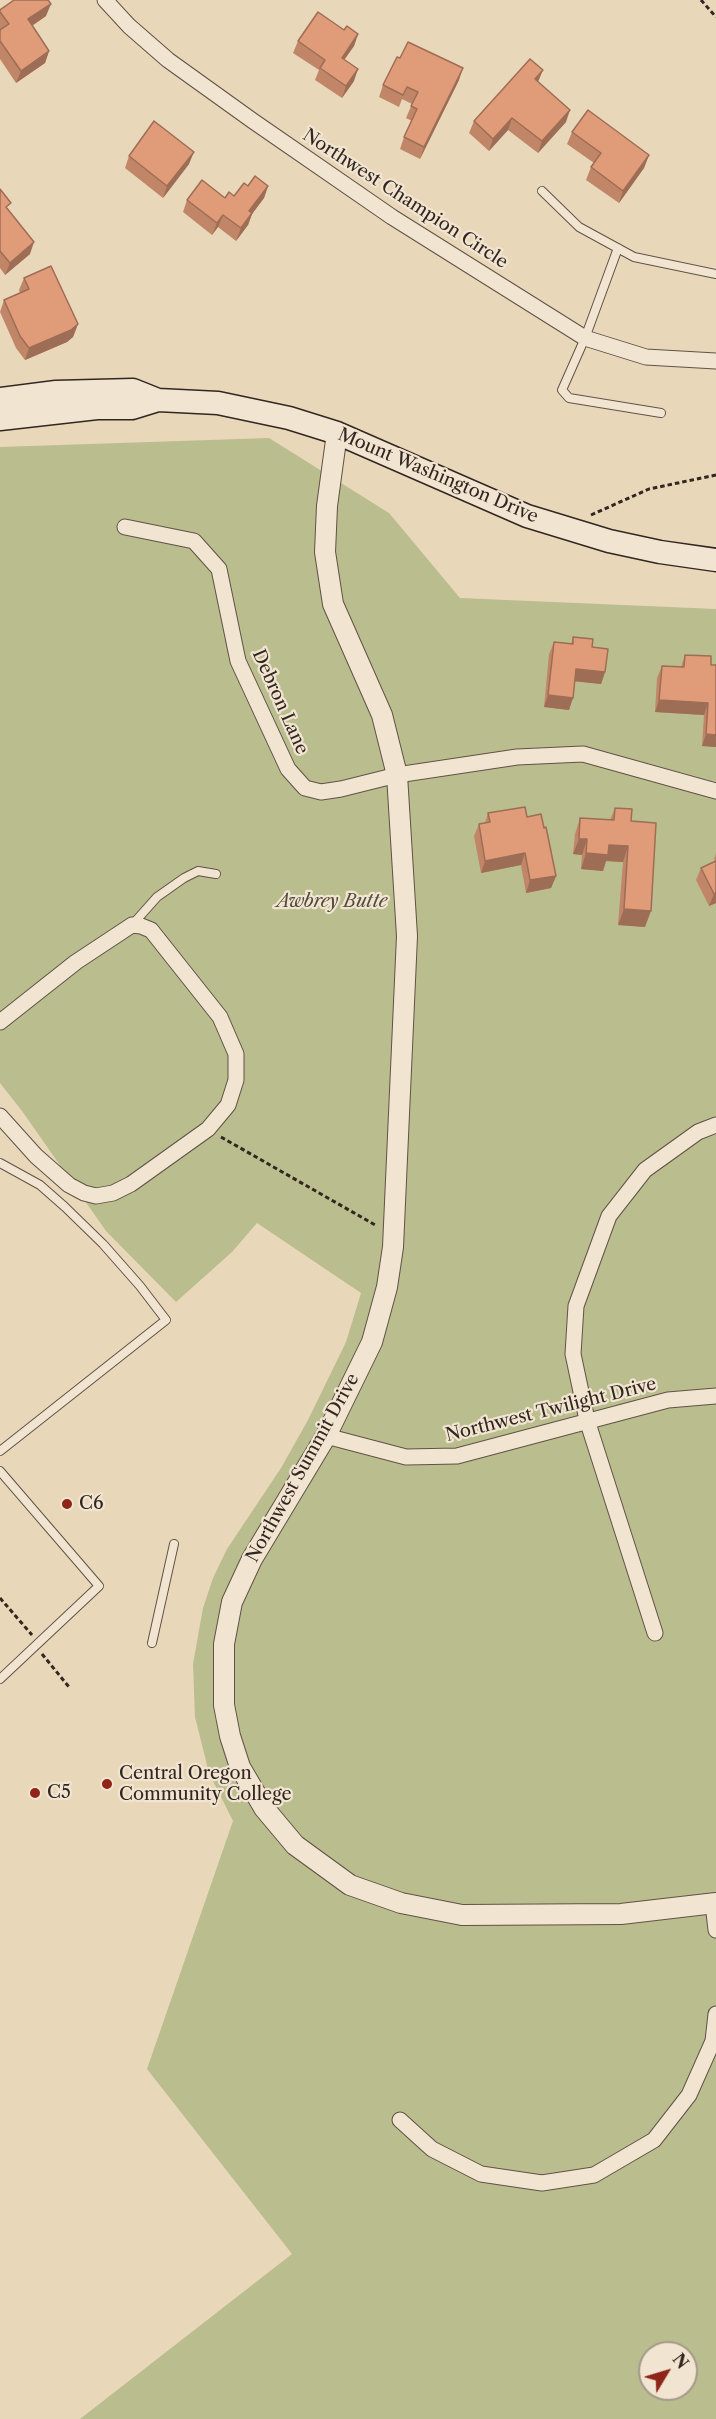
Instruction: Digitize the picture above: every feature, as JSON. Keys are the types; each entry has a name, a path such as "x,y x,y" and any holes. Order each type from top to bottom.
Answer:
{"main road":[{"name":"Mount Washington Drive","path":"0,399 56,392 133,390 158,400 218,403 289,418 337,433 527,516 609,541 660,552 716,560"},
{"name":"Mount Washington Drive","path":"0,419 86,409 132,408 158,400"}],"street":[{"name":"Northwest Champion Circle","path":"105,0 129,26 168,60 253,121 392,217 585,338 646,357 716,361"},
{"name":"Northwest Summit Drive","path":"337,433 327,506 325,552 333,604 382,715 397,775 407,936 394,1236 387,1287 372,1342 326,1436 252,1559 232,1602 224,1644 224,1705 230,1736 240,1767 264,1808 295,1845 350,1885 401,1903 462,1915 621,1914 715,1903"},
{"name":"Debron Lane","path":"125,527 194,541 219,569 238,661 288,769 305,788 321,792 397,775 517,757 583,754 716,791"},
{"path":"0,1022 76,962 132,925 141,926 151,930 220,1017 236,1054 236,1080 228,1105 208,1129 131,1184 113,1192 96,1196 69,1185 36,1156 0,1116"},
{"path":"655,1633 587,1420 573,1354 576,1306 609,1216 645,1170 698,1132 716,1125"},
{"name":"Northwest Twilight Drive","path":"326,1436 406,1457 457,1456 484,1451 587,1420 668,1400 716,1396"},
{"path":"715,1903 716,1930"},
{"path":"400,2120 432,2149 481,2174 542,2183 594,2175 654,2140 689,2095 713,2041 716,2014"}],"lane":[{"path":"542,191 579,227 634,257 716,274"},
{"path":"618,248 585,338 562,390 569,398 661,413"},
{"path":"132,925 157,897 184,878 198,871 216,874"},
{"path":"0,1163 40,1185 65,1207 133,1277 166,1320 0,1451"},
{"path":"0,1471 99,1586 0,1679"},
{"path":"152,1643 174,1544"}],"path":[{"path":"701,0 716,17"},
{"path":"562,527 649,489 716,475"},
{"path":"208,1129 394,1236"}],"green space":[{"name":"Awbrey Butte","path":"269,438 389,513 460,598 716,609 716,2419 80,2419 292,2254 147,2069 233,1821 209,1773 195,1717 193,1664 203,1608 213,1578 227,1549 281,1468 308,1420 346,1342 361,1293 257,1223 232,1252 176,1302 106,1231 0,1083 0,447"}],"building":[{"path":"14,0 48,0 51,4 28,19 49,51 21,71 0,41 0,30 9,24 0,10"},
{"path":"318,12 344,30 347,26 358,34 342,58 358,69 346,86 320,68 325,60 298,41"},
{"path":"408,42 463,68 424,147 404,137 417,109 411,106 418,92 407,87 403,95 383,85 397,57 400,58"},
{"path":"530,59 543,70 535,79 570,110 542,141 512,118 493,139 474,121"},
{"path":"588,110 649,155 623,191 591,167 601,153 572,132"},
{"path":"154,121 194,152 167,186 129,156"},
{"path":"255,176 268,186 249,211 252,213 241,228 223,215 217,223 187,200 202,180 225,198 229,192 234,196 244,183 248,186"},
{"path":"0,189 11,203 6,207 34,242 10,263 0,251"},
{"path":"51,266 78,324 71,330 29,348 20,336 4,300 29,289 24,278"},
{"path":"573,637 593,639 592,647 608,649 605,672 576,669 573,698 548,695 554,642 573,644"},
{"path":"685,655 711,656 711,665 716,665 716,735 706,734 708,703 659,700 662,666 684,667"},
{"path":"525,807 527,817 541,814 544,828 546,827 556,876 530,880 525,853 485,861 479,824 490,822 488,813"},
{"path":"615,808 632,809 631,821 656,823 651,911 624,909 628,846 609,845 608,855 586,853 587,839 579,839 580,818 614,820"},
{"path":"716,861 716,893 714,894 701,868"}],"place":[{"name":"C6","path":"67,1504"},
{"name":"Central Oregon Community College","path":"107,1784"},
{"name":"C5","path":"35,1793"}]}
